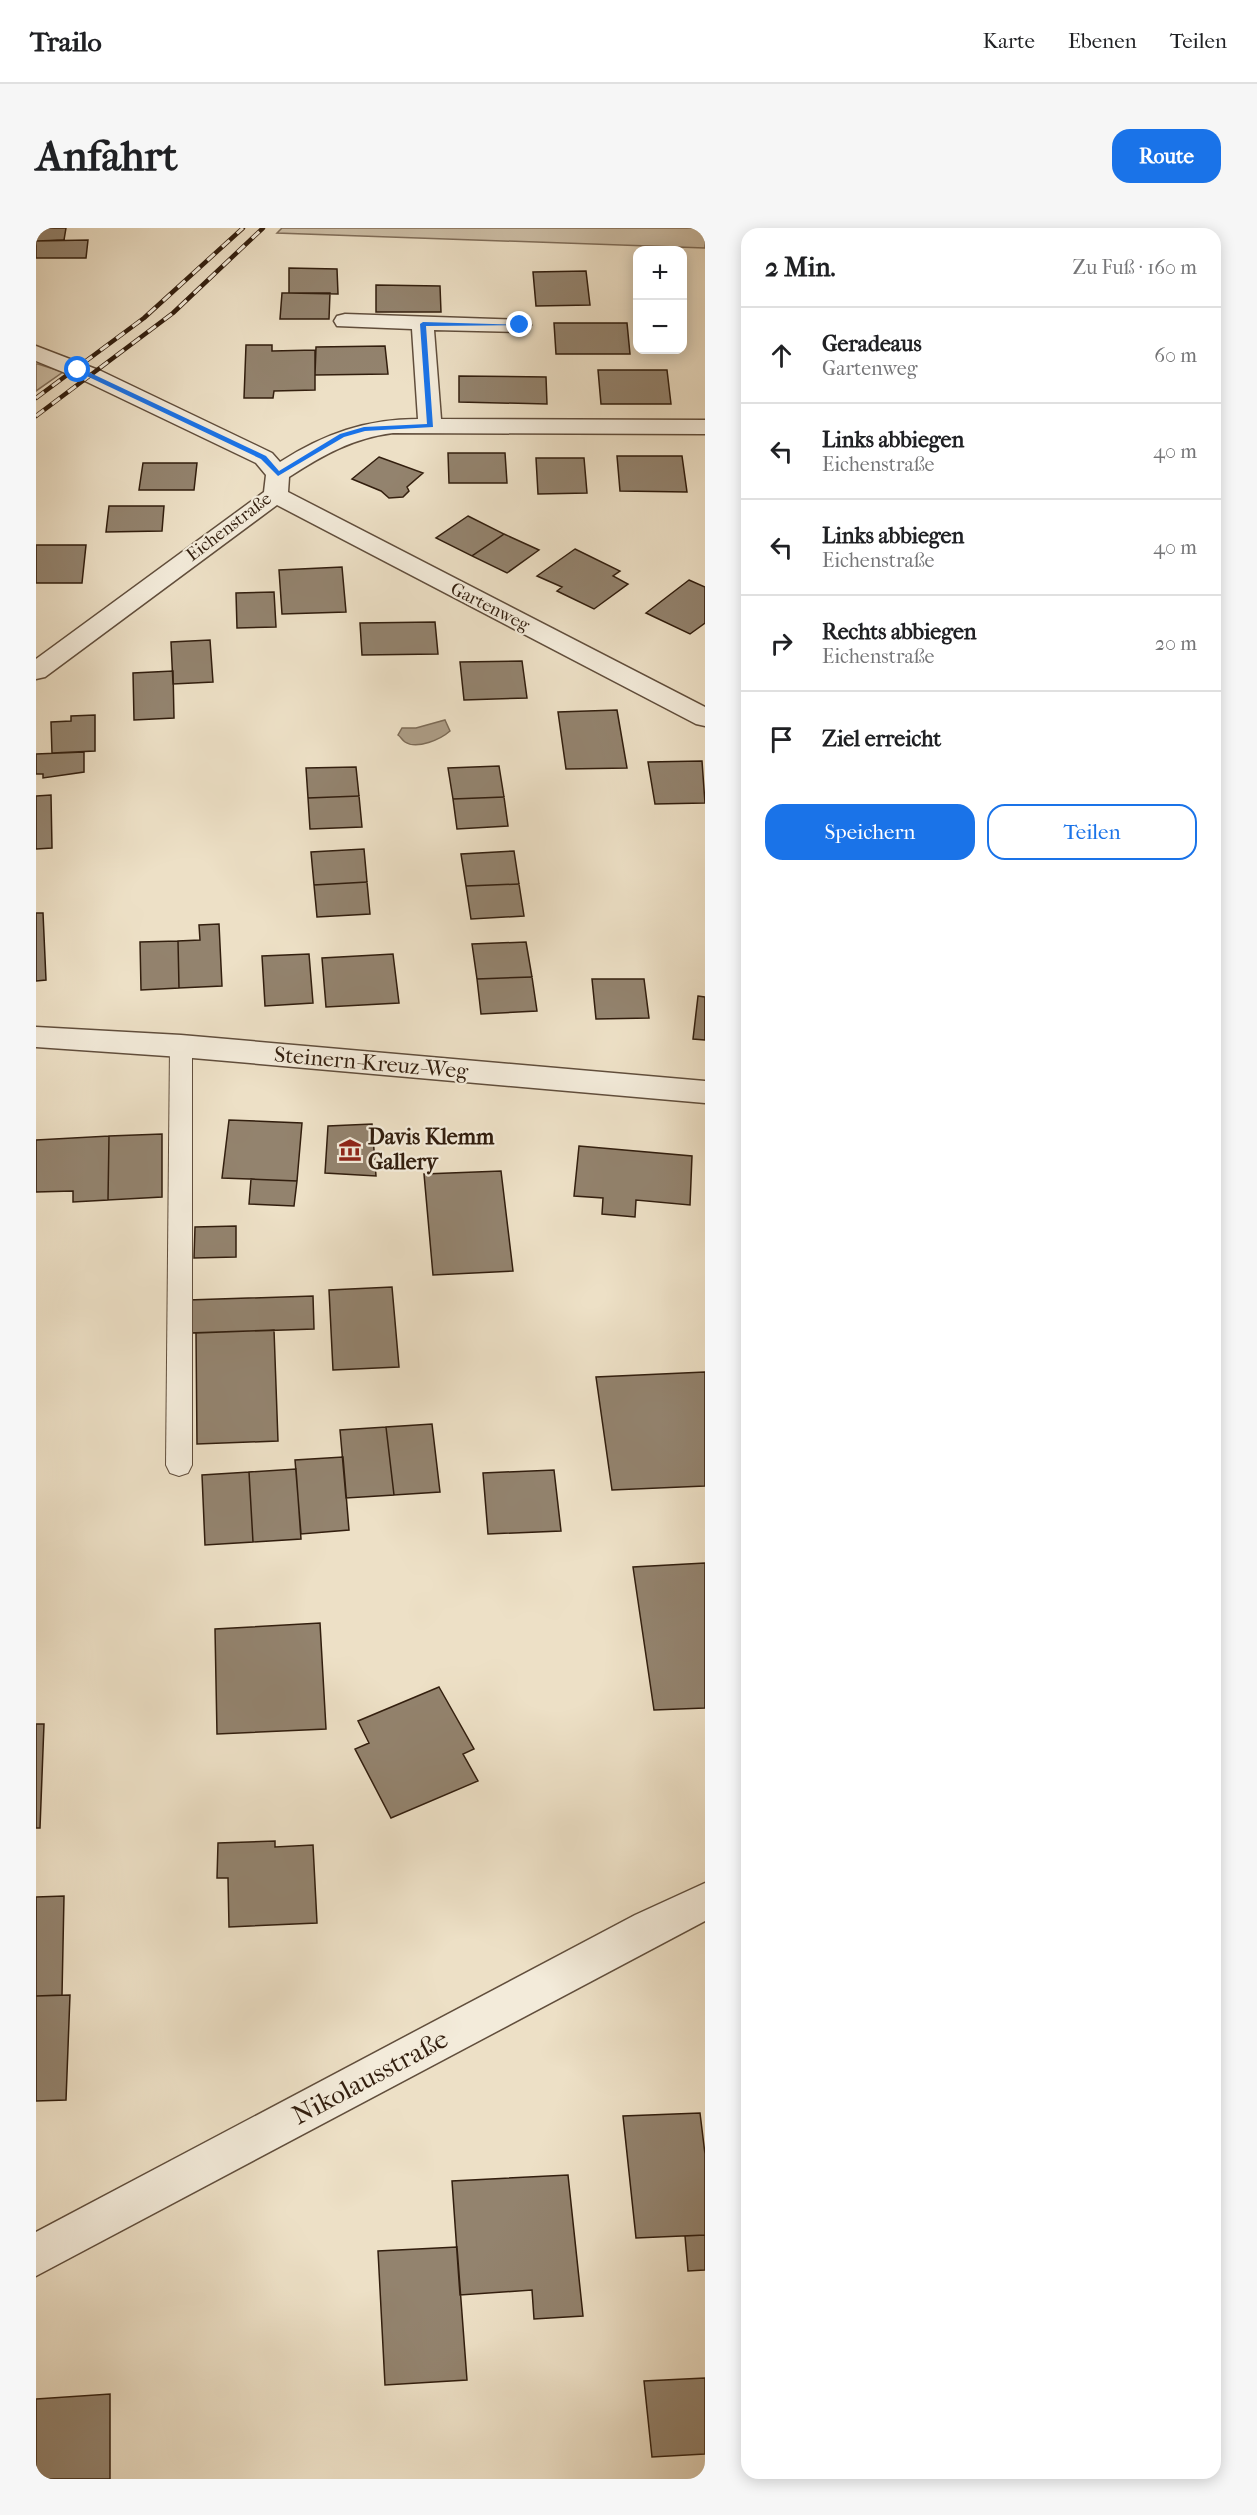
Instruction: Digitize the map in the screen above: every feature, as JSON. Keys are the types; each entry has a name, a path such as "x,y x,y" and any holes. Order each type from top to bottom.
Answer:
{"street":[{"path":"345,321 520,325"},
{"path":"423,324 430,426"},
{"name":"Gartenweg","path":"36,353 93,376 264,458 277,485 705,718"},
{"name":"Eichenstraße","path":"36,671 342,435 364,429 430,426 705,427"},
{"name":"Steinern-Kreuz-Weg","path":"36,1037 181,1046 705,1092"},
{"name":"Nikolausstraße","path":"36,2255 649,1928 705,1901"}],"lane":[{"path":"179,1465 181,1046"}],"shaded area":[{"path":"282,228 705,228 705,248 687,246 277,233"},
{"path":"36,364 38,364 63,372 36,391"},
{"path":"445,720 450,731 429,742 410,744 398,735 402,728 416,728"}],"building":[{"path":"36,228 66,228 64,240 36,241"},
{"path":"88,240 86,258 36,258 36,241"},
{"path":"289,268 337,269 338,294 289,293"},
{"path":"586,271 590,305 536,306 533,272"},
{"path":"376,285 440,286 441,312 376,312"},
{"path":"282,293 330,293 329,319 280,319"},
{"path":"554,323 627,323 630,354 556,354"},
{"path":"246,345 272,345 272,351 315,350 315,390 274,391 273,398 244,398"},
{"path":"385,346 388,374 315,375 316,347"},
{"path":"598,370 667,370 671,404 601,404"},
{"path":"459,376 546,377 547,404 459,402"},
{"path":"448,453 505,453 507,483 449,483"},
{"path":"617,456 682,456 687,492 620,491"},
{"path":"379,457 423,473 407,487 409,491 403,497 389,498 381,491 352,479"},
{"path":"536,458 584,458 587,493 538,494"},
{"path":"143,463 197,463 194,490 139,490"},
{"path":"109,506 164,506 162,531 106,532"},
{"path":"468,516 504,534 472,556 436,538"},
{"path":"504,534 539,550 507,573 472,556"},
{"path":"36,545 86,545 82,583 36,583"},
{"path":"575,549 620,571 613,576 628,584 594,609 557,591 562,587 537,576"},
{"path":"342,567 346,612 282,614 279,570"},
{"path":"689,580 705,587 705,623 690,634 646,613"},
{"path":"274,592 276,627 237,628 236,593"},
{"path":"435,622 438,654 362,655 360,623"},
{"path":"210,640 213,682 173,684 171,642"},
{"path":"522,661 527,698 464,700 460,662"},
{"path":"173,671 174,718 134,720 133,673"},
{"path":"617,710 627,768 566,769 558,712"},
{"path":"95,715 95,751 52,753 51,722 71,721 71,716"},
{"path":"84,752 84,772 43,778 43,774 36,774 36,754"},
{"path":"702,761 705,803 655,804 648,762"},
{"path":"499,766 504,797 453,799 448,768"},
{"path":"356,767 359,796 308,798 306,768"},
{"path":"51,795 52,848 36,849 36,796"},
{"path":"359,796 362,827 310,829 308,798"},
{"path":"504,797 508,826 457,829 453,799"},
{"path":"364,849 367,882 314,885 311,852"},
{"path":"514,851 519,884 466,886 461,854"},
{"path":"367,882 370,914 317,917 314,885"},
{"path":"519,884 524,916 471,919 466,886"},
{"path":"36,913 43,913 46,980 36,981"},
{"path":"219,924 222,986 179,988 178,941 200,940 199,925"},
{"path":"178,941 179,988 141,990 140,942"},
{"path":"526,942 532,977 477,979 472,944"},
{"path":"309,954 313,1003 265,1006 262,956"},
{"path":"393,954 399,1003 326,1007 322,958"},
{"path":"532,977 537,1011 481,1014 477,979"},
{"path":"592,979 644,979 649,1018 596,1019"},
{"path":"698,996 705,997 705,1040 693,1039"},
{"path":"229,1120 302,1123 297,1181 222,1178"},
{"name":"Davis Klemm Gallery","path":"372,1124 376,1176 325,1173 328,1126"},
{"path":"162,1134 162,1197 108,1200 109,1136"},
{"path":"109,1136 108,1200 73,1202 73,1191 36,1192 36,1140"},
{"path":"579,1146 692,1156 690,1205 636,1200 635,1217 602,1214 603,1198 574,1196"},
{"path":"501,1171 513,1271 433,1275 424,1174"},
{"path":"251,1179 297,1181 294,1206 249,1204"},
{"path":"236,1226 236,1257 194,1258 195,1227"},
{"path":"392,1287 399,1367 333,1370 329,1290"},
{"path":"313,1296 314,1329 188,1333 188,1300"},
{"path":"274,1330 278,1441 197,1444 196,1333"},
{"path":"705,1372 705,1486 612,1490 596,1377"},
{"path":"432,1424 440,1492 394,1495 386,1427"},
{"path":"386,1427 394,1495 346,1498 340,1430"},
{"path":"343,1457 349,1530 301,1534 295,1460"},
{"path":"296,1469 301,1539 253,1542 249,1472"},
{"path":"554,1470 561,1531 488,1534 483,1473"},
{"path":"249,1472 253,1542 205,1545 202,1475"},
{"path":"705,1563 705,1708 654,1710 633,1567"},
{"path":"320,1623 326,1729 217,1734 215,1629"},
{"path":"439,1687 474,1749 463,1754 478,1781 391,1818 355,1749 369,1743 358,1721"},
{"path":"36,1724 44,1724 40,1828 36,1828"},
{"path":"275,1841 275,1847 313,1845 317,1923 229,1927 228,1878 217,1878 218,1843"},
{"path":"64,1896 62,1995 36,1996 36,1897"},
{"path":"70,1995 66,2100 36,2101 36,1996"},
{"path":"700,2113 705,2154 705,2235 636,2238 623,2116"},
{"path":"568,2175 583,2316 534,2319 532,2290 460,2295 452,2181"},
{"path":"705,2235 705,2270 688,2271 685,2236"},
{"path":"457,2247 467,2380 385,2385 378,2251"},
{"path":"705,2378 705,2454 652,2457 644,2381"},
{"path":"110,2394 110,2479 36,2479 36,2399"}],"railway":[{"path":"36,398 144,318 243,228"},
{"path":"36,416 173,313 263,228"}],"place":[{"name":"Davis Klemm Gallery","path":"350,1150"}],"route":[{"path":"78,370 264,458 278,474 342,435 364,429 393,426 430,426 423,324 520,325"}]}
